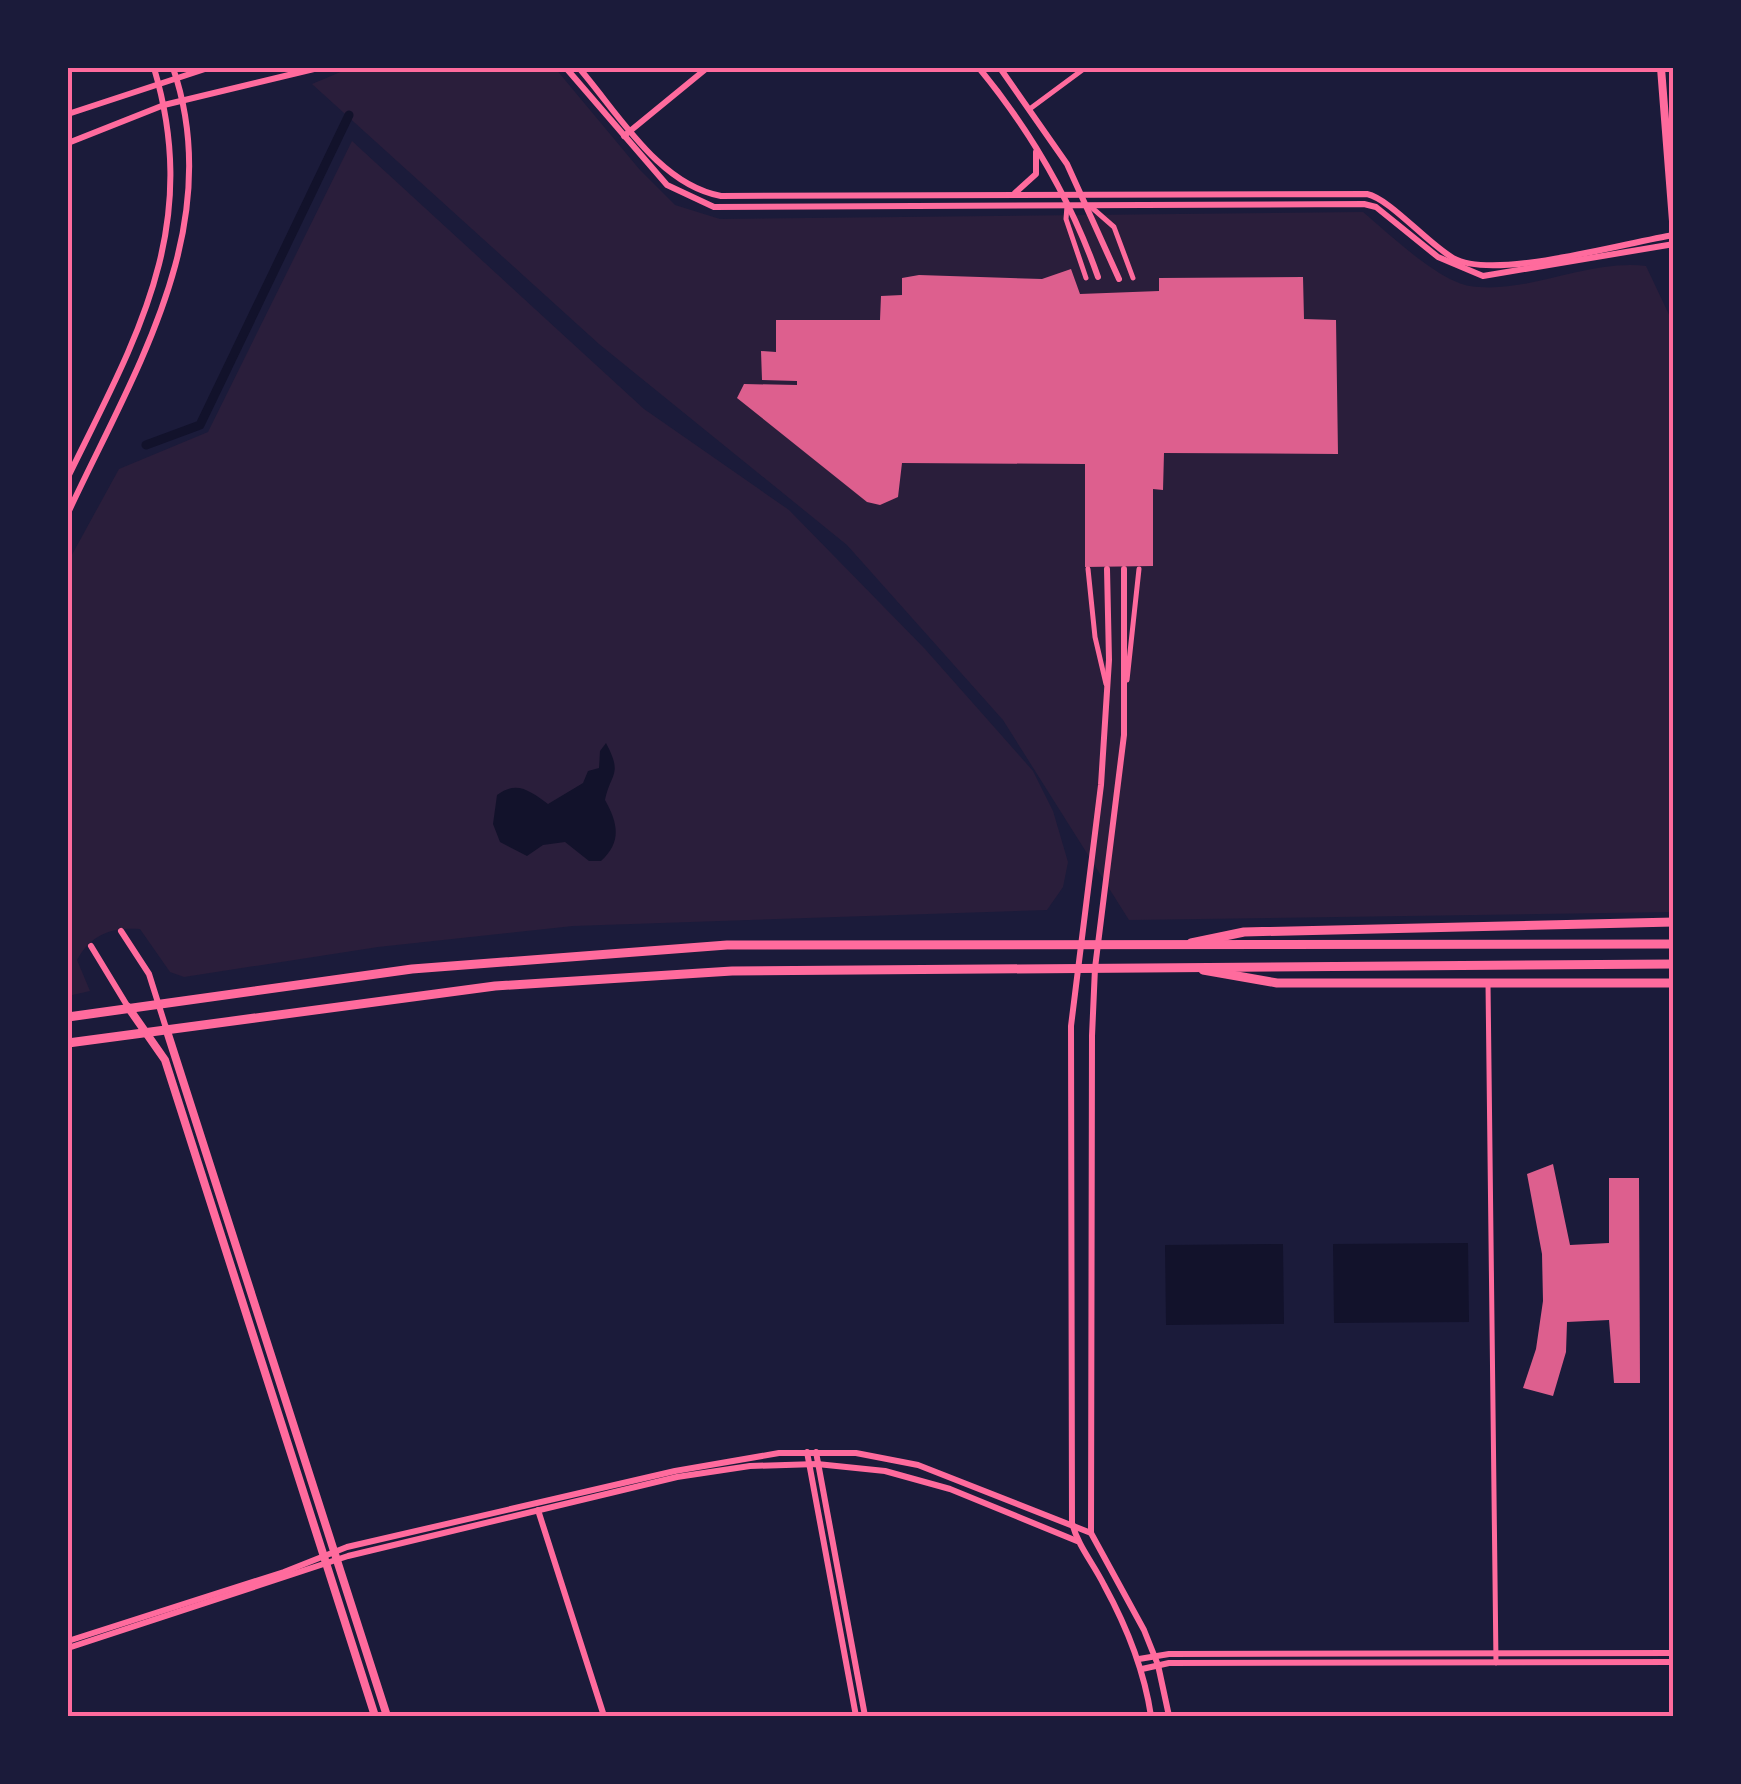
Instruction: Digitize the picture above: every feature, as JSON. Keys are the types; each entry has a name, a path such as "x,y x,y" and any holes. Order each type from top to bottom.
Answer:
{"main road":[{"path":"1661,68 1674,235"},
{"path":"1191,943 1244,932 1674,922"},
{"path":"68,1017 159,1001 412,969 726,944 1674,944"},
{"path":"68,1043 356,1002 592,978 732,970 1674,964"},
{"path":"1191,966 1228,977 1276,982 1674,983"},
{"path":"128,1006 166,1060 375,1716"},
{"path":"166,1028 387,1716"}],"street":[{"path":"68,477 140,331 158,276 170,196 164,105 151,68"},
{"path":"68,114 158,81 175,70 208,68"},
{"path":"68,142 164,105 318,68"},
{"path":"566,68 673,190 714,207 1364,204 1376,207 1425,248 1466,272 1498,275 1674,235"},
{"path":"579,68 680,182 721,196 1372,195 1426,240 1466,264 1492,268 1674,244"},
{"path":"624,136 707,68"},
{"path":"979,68 1033,141 1098,277"},
{"path":"1000,68 1031,108 1083,194 1119,279"},
{"path":"1031,108 1084,68"},
{"path":"68,513 152,338 170,287 188,184 175,70"},
{"path":"1006,196 1025,188 1036,174 1038,159 1033,141"},
{"path":"1088,205 1114,227 1133,278"},
{"path":"1067,206 1066,218 1086,278"},
{"path":"68,455 76,459"},
{"path":"1091,1533 1090,1159 1095,968 1117,814 1139,568"},
{"path":"1088,569 1095,637 1107,686"},
{"path":"1124,569 1126,683"},
{"path":"1107,570 1107,686 1096,840 1075,968 1070,1073 1072,1522 1077,1541 1104,1584 1139,1658 1152,1716"},
{"path":"122,932 149,974 166,1028"},
{"path":"92,946 128,1006"},
{"path":"1488,983 1496,1658"},
{"path":"807,1452 813,1464 864,1716"},
{"path":"816,1452 813,1464 856,1716"},
{"path":"68,1645 336,1557 716,1463 816,1452 883,1457 918,1465 1072,1522 1091,1533 1128,1593 1155,1655 1168,1716"},
{"path":"538,1508 677,1477 750,1466 813,1464 920,1479 1077,1541"},
{"path":"538,1508 604,1716"},
{"path":"1142,1669 1158,1665 1674,1653"},
{"path":"1139,1658 1155,1655 1674,1662"}],"shaded area":[{"path":"350,68 555,68 640,170 675,205 720,219 1363,212 1429,266 1470,286 1513,286 1602,267 1646,266 1672,321 1673,912 1129,920 1003,720 847,545 599,344 312,84"},
{"path":"352,141 644,409 789,510 925,649 1033,771 1053,811 1068,862 1063,887 1047,910 573,926 378,947 184,977 170,972 140,929 120,929 96,938 83,951 77,960 90,991 68,996 68,562 119,469 208,432"},
{"path":"606,743 615,768 605,800 616,832 612,847 601,861 589,861 565,842 543,845 527,856 500,842 493,824 497,795 517,788 548,804 583,783 588,771 599,768 600,751"},
{"path":"1468,1243 1469,1322 1334,1323 1333,1244"},
{"path":"1283,1244 1284,1324 1166,1325 1165,1245"}],"building":[{"path":"1071,269 1080,294 1159,291 1159,278 1303,277 1304,319 1336,320 1338,454 1164,453 1163,490 1153,489 1153,566 1085,567 1085,464 902,463 898,497 880,505 867,502 737,398 744,384 797,385 797,381 762,380 761,351 776,352 776,320 880,320 881,296 902,295 902,278 919,275 1042,279"},
{"path":"1553,1164 1570,1245 1609,1243 1609,1178 1639,1178 1640,1383 1614,1383 1609,1320 1567,1322 1566,1352 1553,1396 1523,1388 1536,1349 1543,1301 1542,1254 1527,1174"}],"waterway":[{"path":"146,445 200,425 349,115"}]}
